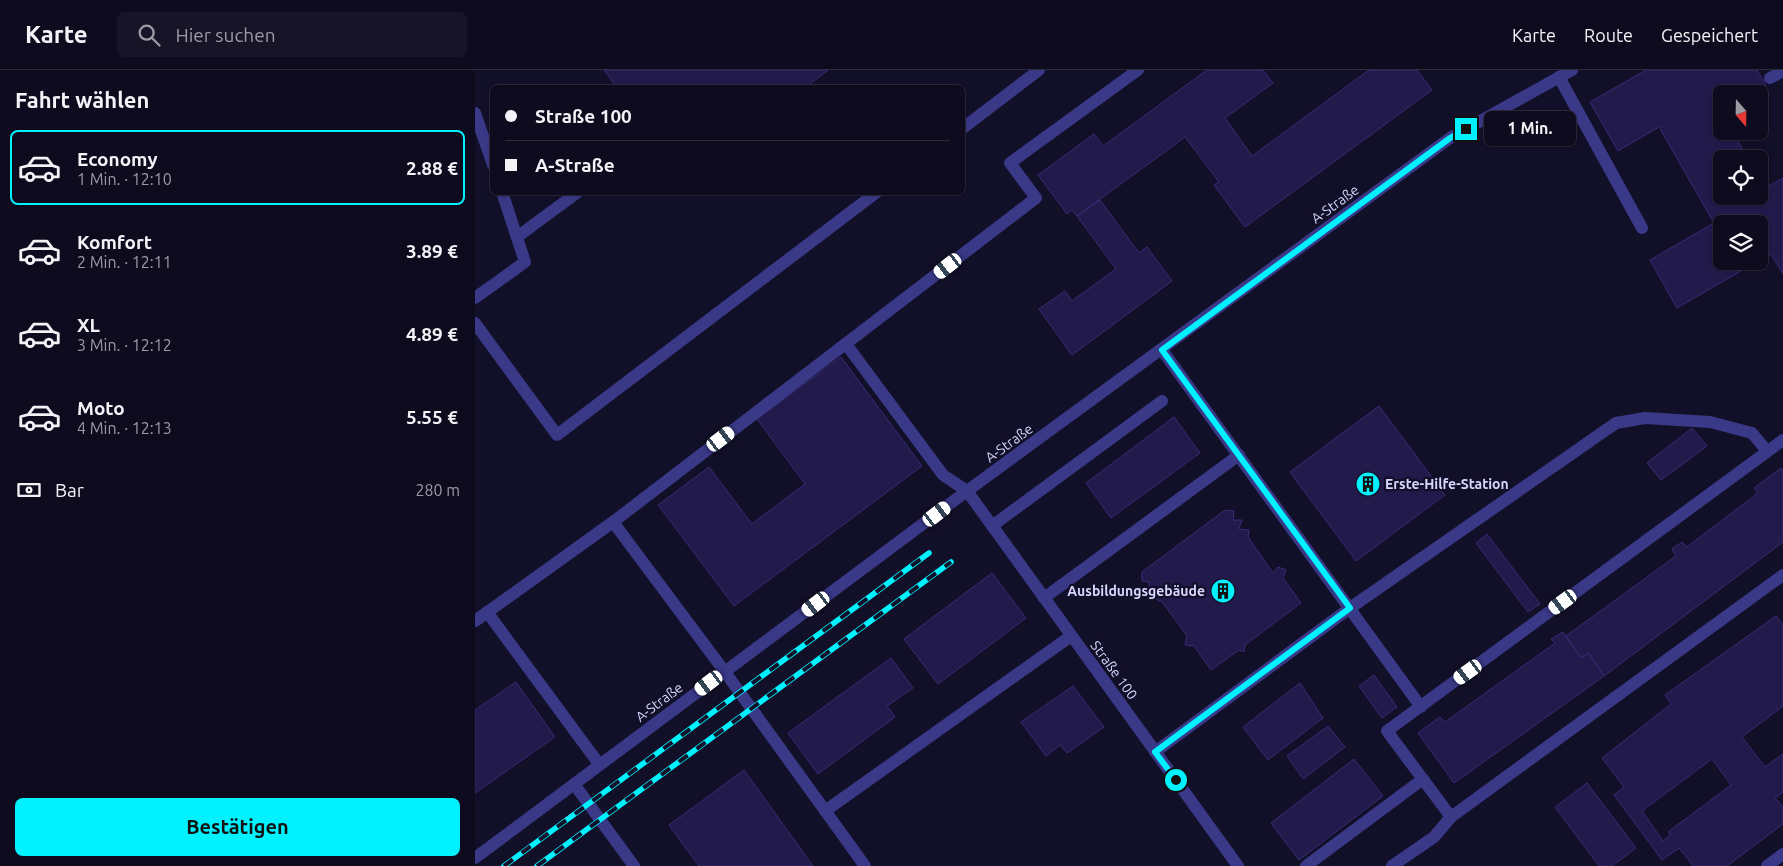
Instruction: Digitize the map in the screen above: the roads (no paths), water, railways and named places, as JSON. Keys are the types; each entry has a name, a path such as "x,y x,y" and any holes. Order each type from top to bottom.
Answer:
{"lane":[{"path":"965,126 1039,70"},
{"path":"475,621 613,522 1036,198 1010,164 1138,70"},
{"name":"A-Straße","path":"475,858 967,491 1450,138 1572,70"},
{"path":"1770,78 1783,72"},
{"path":"1559,77 1642,228"},
{"path":"475,113 490,156"},
{"path":"475,298 525,262 503,195"},
{"path":"517,237 574,195"},
{"path":"475,323 557,435 873,195"},
{"path":"846,344 943,475 967,491"},
{"path":"1162,350 1421,707"},
{"path":"992,526 1162,401"},
{"path":"1155,752 1350,608 1616,423 1645,418 1710,422 1752,433 1767,451"},
{"path":"1451,817 1387,732 1783,440"},
{"path":"1044,598 1239,455"},
{"name":"Straße 100","path":"967,491 1238,866"},
{"path":"613,522 725,672 865,866"},
{"path":"1392,866 1434,838 1451,817 1783,575"},
{"path":"487,612 599,764"},
{"path":"825,811 1071,636"},
{"path":"1306,866 1423,779"},
{"path":"574,784 634,866"},
{"path":"1767,866 1783,854"}],"railway":[{"path":"504,866 929,553"},
{"path":"537,866 951,562"}],"place":[{"name":"Erste-Hilfe-Station","path":"1368,484"},
{"name":"Ausbildungsgebäude","path":"1223,591"}]}
